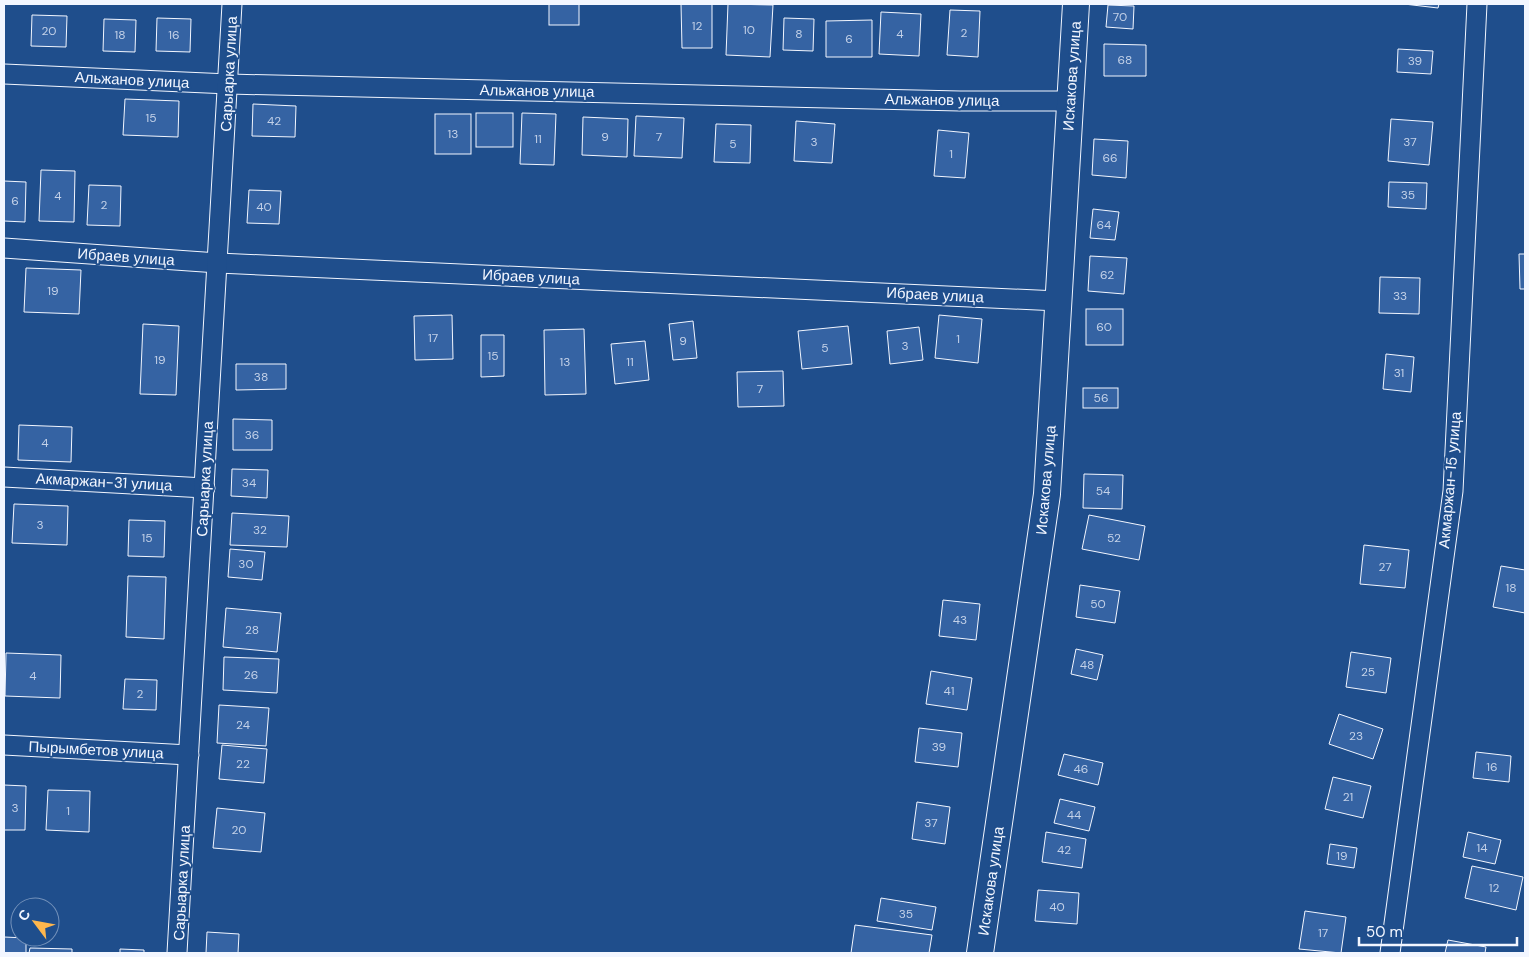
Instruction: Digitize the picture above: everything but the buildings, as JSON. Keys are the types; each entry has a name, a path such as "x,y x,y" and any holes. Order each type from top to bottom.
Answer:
{"street":[{"name":"Сарыарка улица","path":"178,953 229,84 232,4"},
{"name":"Искакова улица","path":"980,953 1047,494 1076,4"},
{"name":"Акмаржан-15 улица","path":"1390,953 1453,491 1477,4"},
{"name":"Альжанов улица","path":"4,74 229,84 950,101 1070,101"},
{"name":"Ибраев улица","path":"4,248 218,263 1058,301"},
{"name":"Акмаржан-31 улица","path":"4,477 205,488"},
{"name":"Пырымбетов улица","path":"4,745 189,755"}]}
